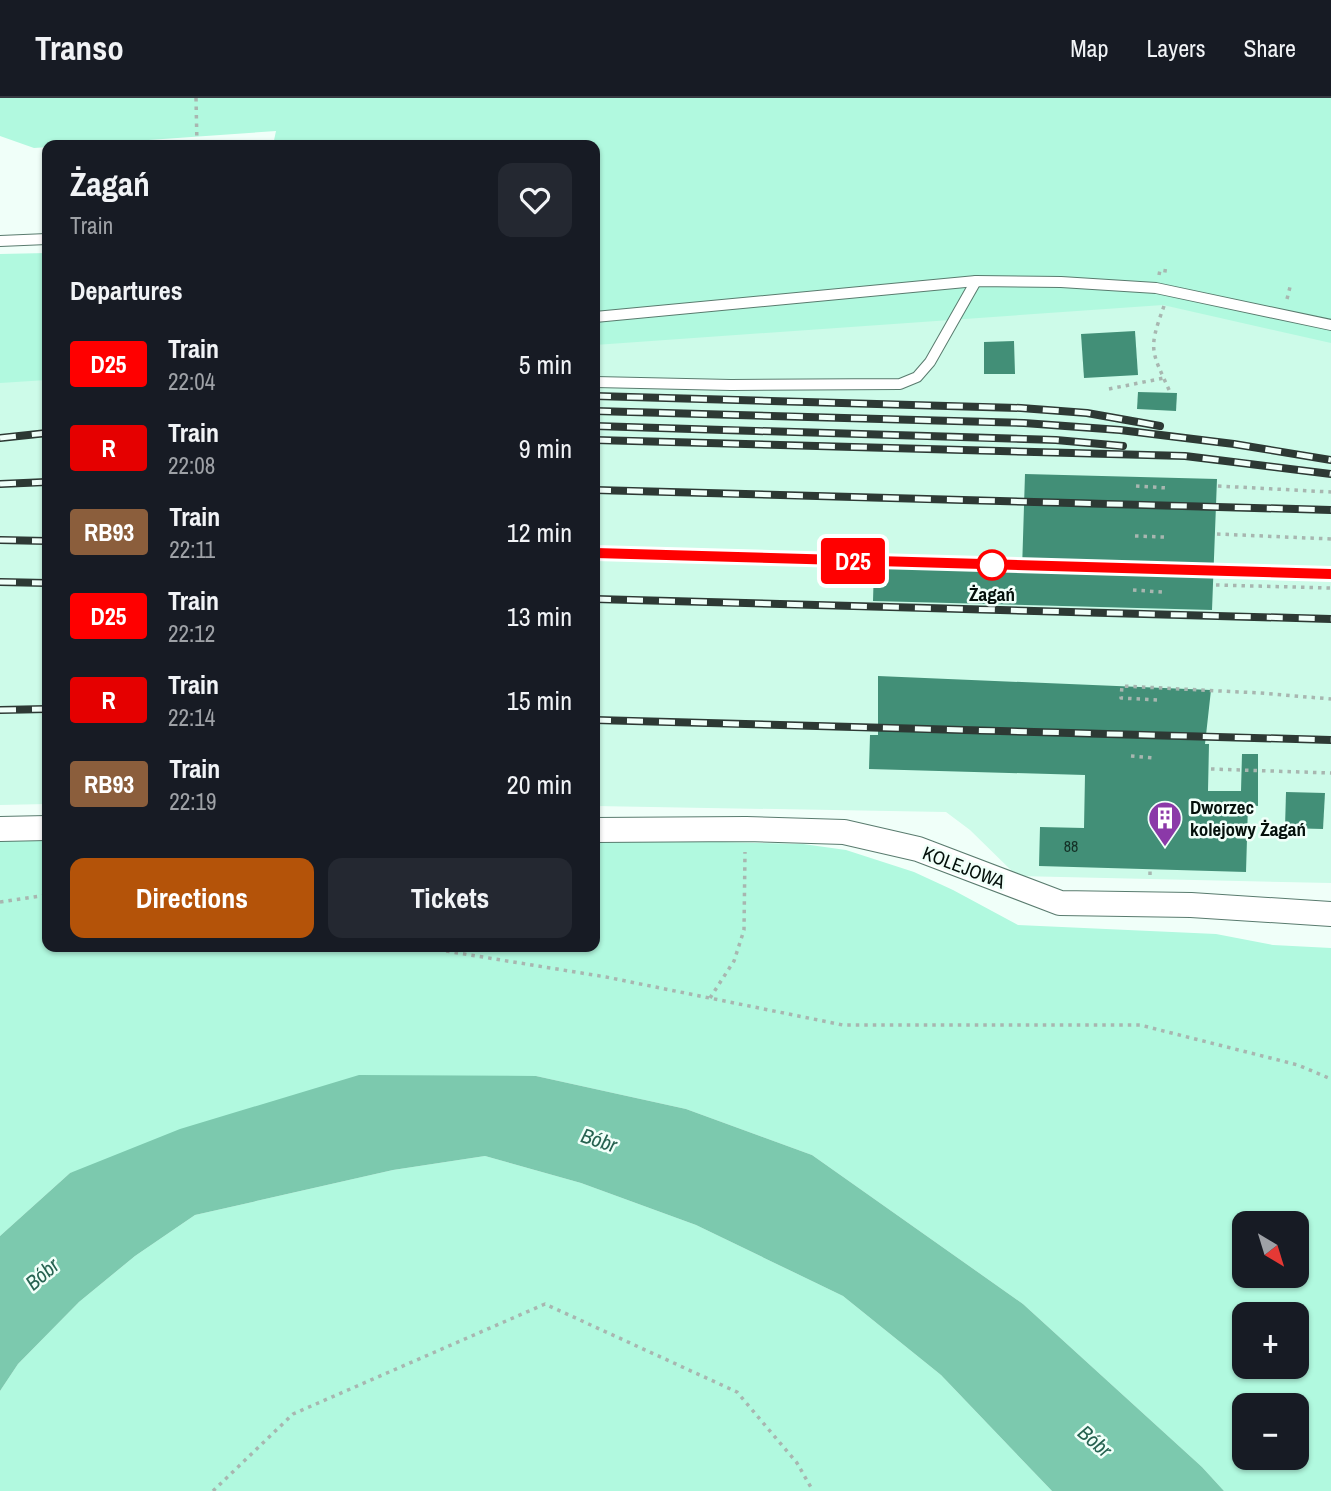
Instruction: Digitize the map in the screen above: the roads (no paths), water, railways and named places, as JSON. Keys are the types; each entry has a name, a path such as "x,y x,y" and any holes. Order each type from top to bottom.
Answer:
{"street":[{"path":"0,829 42,828"},
{"name":"KOLEJOWA","path":"600,830 746,829 844,832 918,849 1060,904 1191,905 1331,914"}],"lane":[{"path":"0,241 42,239"},
{"path":"600,382 900,384 917,377 930,362 976,281"},
{"path":"600,317 976,281 1062,282 1169,291 1331,325"}],"water":[{"name":"Bóbr","path":"359,1075 536,1076 686,1109 812,1155 1023,1304 1202,1467 1224,1491 1052,1491 941,1375 843,1296 696,1225 581,1183 485,1156 393,1170 195,1215 135,1256 79,1302 18,1364 0,1391 0,1236 70,1173 180,1129"}],"railway":[{"path":"600,396 1021,408 1087,413 1160,426"},
{"path":"600,411 1024,423 1120,430 1234,444 1331,460"},
{"path":"600,426 1056,440 1123,446"},
{"path":"0,438 42,434"},
{"path":"600,440 1185,456 1331,474"},
{"path":"0,484 42,482"},
{"path":"600,490 1331,510"},
{"path":"0,540 42,541"},
{"path":"600,553 1331,574"},
{"path":"0,582 42,583"},
{"path":"600,599 1331,619"},
{"path":"0,710 42,709"},
{"path":"600,720 1331,740"}],"train":[{"name":"D25","path":"600,553 1331,574"}],"place":[{"name":"Żagań","path":"992,565"},
{"name":"Dworzec kolejowy Żagań","path":"1165,848"}]}
